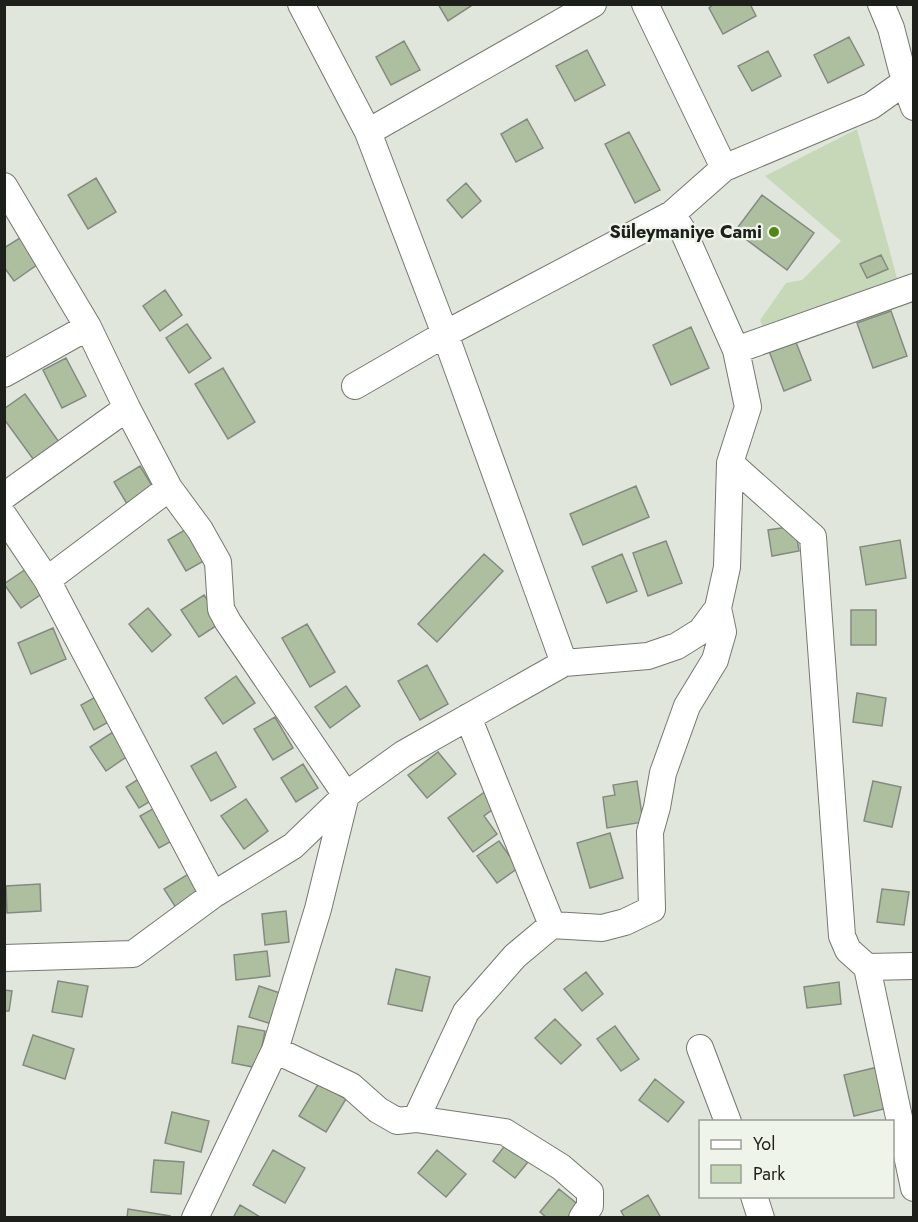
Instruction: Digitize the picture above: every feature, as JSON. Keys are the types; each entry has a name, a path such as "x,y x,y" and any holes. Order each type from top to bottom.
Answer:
{"street":[{"path":"301,4 368,132 445,334 564,663"},
{"path":"368,132 593,4"},
{"path":"645,4 724,168"},
{"path":"881,4 891,28 914,107"},
{"path":"355,386 445,334 672,214 724,168 871,106 905,82"},
{"path":"4,186 88,327 169,488 200,530 218,562 221,609 228,622 346,795 318,909 275,1050 195,1218"},
{"path":"416,1119 466,1012 515,956 552,925 602,928 625,922 652,909 650,832 663,773 687,706 715,660 723,632 718,608 727,567 730,463 748,407 736,350 684,233 672,214"},
{"path":"736,350 914,287"},
{"path":"4,374 88,327"},
{"path":"4,496 127,408"},
{"path":"730,463 813,537 842,936 848,950 867,967 914,1188"},
{"path":"47,580 169,488"},
{"path":"4,516 47,580 213,895"},
{"path":"4,958 133,954 213,895 293,846 346,795 403,754 564,663 648,656 678,646 700,631 718,608"},
{"path":"468,717 552,925"},
{"path":"867,967 914,966"},
{"path":"700,1048 727,1120"},
{"path":"275,1050 351,1086 378,1110 397,1121 416,1119 505,1132 561,1167 590,1192 590,1206 582,1218"},
{"path":"754,1198 761,1218"}],"green space":[{"path":"857,129 898,282 763,328 760,320 786,283 802,280 841,241 765,176"}],"building":[{"path":"438,4 474,4 448,21"},
{"path":"714,4 750,4 756,16 723,34 709,8"},
{"path":"849,37 864,65 828,83 814,55"},
{"path":"404,41 420,70 391,85 376,57"},
{"path":"587,50 605,85 575,101 556,66"},
{"path":"768,51 781,76 752,91 738,66"},
{"path":"527,119 543,148 516,162 501,134"},
{"path":"629,132 660,190 635,203 605,144"},
{"path":"96,178 116,212 88,229 68,195"},
{"path":"466,183 481,201 462,218 447,200"},
{"name":"Süleymaniye Cami","path":"762,195 814,233 787,270 735,231"},
{"path":"23,236 41,262 14,281 4,267 4,248"},
{"path":"881,255 888,269 867,278 860,264"},
{"path":"165,290 182,315 160,331 143,306"},
{"path":"891,311 907,356 873,368 857,323"},
{"path":"187,324 211,358 189,373 166,338"},
{"path":"691,327 709,368 671,385 653,345"},
{"path":"795,340 811,380 784,391 769,351"},
{"path":"66,358 86,396 62,408 43,370"},
{"path":"223,368 255,422 228,439 195,384"},
{"path":"25,394 61,445 36,463 4,419 4,409"},
{"path":"140,466 156,492 130,509 114,482"},
{"path":"636,486 649,517 583,545 570,514"},
{"path":"795,526 799,551 772,556 768,530"},
{"path":"188,528 207,559 186,571 168,540"},
{"path":"900,540 906,578 866,585 860,547"},
{"path":"666,541 682,583 648,596 633,553"},
{"path":"484,554 503,571 437,642 418,624"},
{"path":"622,554 637,591 607,603 592,567"},
{"path":"29,567 46,591 21,608 4,584"},
{"path":"204,595 222,622 199,637 181,610"},
{"path":"148,608 171,635 152,652 129,624"},
{"path":"851,610 876,610 876,645 851,645"},
{"path":"307,624 335,672 310,687 282,638"},
{"path":"53,628 66,659 31,674 18,643"},
{"path":"427,665 448,704 420,720 398,681"},
{"path":"236,676 255,703 223,724 205,698"},
{"path":"346,686 360,706 330,728 315,707"},
{"path":"857,693 886,698 882,726 853,722"},
{"path":"101,694 114,719 94,730 81,705"},
{"path":"275,717 293,748 273,760 254,729"},
{"path":"116,730 132,753 106,771 90,747"},
{"path":"216,752 236,787 211,801 191,766"},
{"path":"438,752 456,774 427,798 408,775"},
{"path":"303,764 318,788 296,802 281,778"},
{"path":"145,775 159,796 139,808 126,787"},
{"path":"637,781 643,822 607,828 603,797 615,795 613,785"},
{"path":"873,781 901,787 892,827 864,821"},
{"path":"486,791 497,806 484,816 497,834 473,852 448,818"},
{"path":"246,799 268,831 244,849 221,816"},
{"path":"160,805 179,837 159,848 140,816"},
{"path":"610,833 623,878 590,888 577,843"},
{"path":"499,841 518,868 497,883 477,856"},
{"path":"190,873 205,898 180,914 164,889"},
{"path":"40,884 41,911 7,913 6,886"},
{"path":"882,889 909,892 904,925 877,922"},
{"path":"286,911 289,942 265,945 262,914"},
{"path":"267,951 270,976 236,980 234,955"},
{"path":"396,969 430,977 422,1011 388,1004"},
{"path":"586,972 603,994 582,1011 564,989"},
{"path":"58,981 88,986 82,1017 52,1012"},
{"path":"839,982 841,1004 807,1008 804,987"},
{"path":"259,986 289,996 278,1026 249,1017"},
{"path":"4,990 12,991 9,1011 4,1011"},
{"path":"555,1019 581,1045 561,1064 535,1038"},
{"path":"238,1026 265,1031 258,1068 232,1063"},
{"path":"615,1026 639,1059 621,1071 597,1039"},
{"path":"33,1035 74,1049 65,1079 23,1065"},
{"path":"878,1067 888,1108 854,1116 844,1075"},
{"path":"655,1079 684,1102 668,1122 639,1100"},
{"path":"319,1083 346,1099 326,1132 299,1116"},
{"path":"172,1112 209,1121 201,1152 165,1143"},
{"path":"510,1139 532,1157 515,1178 493,1161"},
{"path":"273,1150 305,1168 285,1203 253,1185"},
{"path":"437,1150 466,1174 446,1197 418,1173"},
{"path":"154,1160 184,1162 181,1194 151,1192"},
{"path":"559,1189 581,1207 573,1218 547,1218 540,1212"},
{"path":"648,1195 661,1218 625,1218 621,1211"},
{"path":"240,1205 262,1218 233,1218"},
{"path":"128,1209 170,1216 170,1218 127,1218"}],"place":[{"name":"Süleymaniye Cami","path":"774,232"}]}
